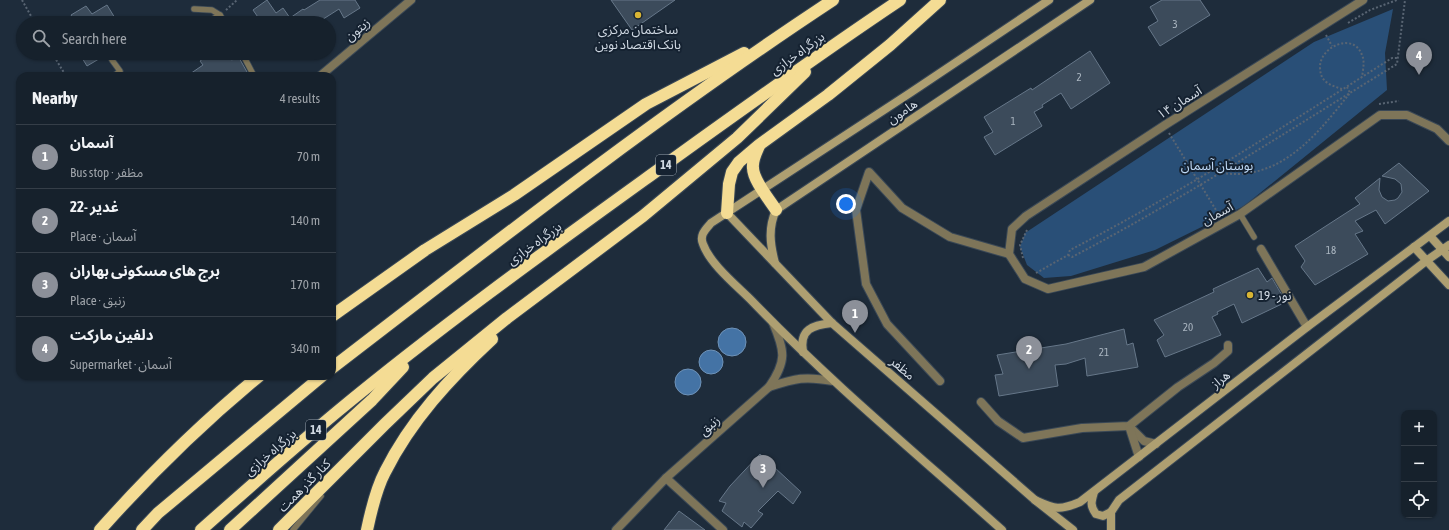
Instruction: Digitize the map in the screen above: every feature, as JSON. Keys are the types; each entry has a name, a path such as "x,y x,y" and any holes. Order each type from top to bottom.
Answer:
{"highway":[{"name":"بزرگراه خرازی","path":"336,365 480,254 659,120 787,30 833,0"},
{"name":"بزرگراه خرازی","path":"201,530 336,412 434,334 565,237 835,43 900,0"},
{"path":"727,213 729,184 732,172 739,162 759,145 828,95 890,45 940,0"},
{"path":"336,313 424,250 514,195 646,104 787,30"},
{"path":"367,530 371,511 384,473 422,412 452,378 550,285 643,216 737,138 835,43"},
{"path":"759,145 754,158 753,168 755,178 776,210"},
{"name":"کنار گذر همت","path":"279,530 385,424 434,378 484,336 550,285"},
{"path":"230,530 372,400 434,334"},
{"path":"100,530 127,500 179,448 255,380"},
{"name":"بزرگراه خرازی","path":"142,530 158,513 317,380"}],"street":[{"name":"هامون","path":"773,323 706,252 702,242 702,233 711,223 1049,0"},
{"name":"هامون","path":"776,210 1090,0"},
{"name":"آسمان ۱۴","path":"1009,254 1012,230 1026,216 1165,125 1363,0"},
{"name":"زیتون","path":"325,72 408,1"},
{"name":"آسمان","path":"1009,254 1025,279 1048,289 1144,267 1240,214 1380,115 1407,115 1437,128 1449,141"},
{"path":"940,381 887,324 866,284 856,210 869,172 902,208 950,237 1009,254"},
{"path":"776,210 770,229 771,247 776,266"},
{"name":"مظفر","path":"727,213 832,323 1035,500 1073,530"},
{"name":"هراز","path":"1035,500 1060,509 1080,502 1307,327 1449,221"},
{"path":"1430,236 1449,257"},
{"path":"1094,492 1091,501 1092,509 1096,514 1103,516 1111,512 1119,500 1449,244"},
{"path":"1414,247 1449,285"},
{"path":"1261,250 1307,327"},
{"path":"773,323 833,381 1002,530"},
{"name":"زنبق","path":"616,530 666,478 770,387 779,373 783,358 781,342 773,323"},
{"path":"804,352 802,342 805,334 810,328 816,325 832,323"},
{"path":"981,402 998,421 1023,438 1082,428 1130,426 1178,387 1228,352 1228,345"},
{"path":"770,387 793,379 812,377 833,381"},
{"path":"1130,426 1144,441 1156,444"},
{"path":"1130,426 1139,457"},
{"path":"666,478 723,530"},
{"path":"1111,512 1111,530"}],"lane":[{"path":"194,9 201,8 212,10 220,15"},
{"path":"112,60 120,71 119,72"},
{"path":"246,60 252,72"},
{"path":"1240,214 1254,237"},
{"path":"293,530 349,460"}],"path":[{"path":"22,0 31,16"},
{"path":"220,15 237,0"},
{"path":"1343,25 1370,10 1397,0"},
{"path":"1068,255 1072,257 1126,229 1202,185 1397,64 1405,0"},
{"path":"1331,32 1326,35 1333,46"},
{"path":"1342,90 1324,80 1320,72 1320,60 1325,52 1333,46 1342,43 1350,43 1358,48 1362,55 1362,77"},
{"path":"1035,274 1068,255 1070,250 1122,223 1198,180 1392,58 1398,58"},
{"path":"56,60 64,72"},
{"path":"1346,87 1350,93"},
{"path":"1221,173 1242,174 1262,169 1281,161 1298,150 1313,136 1350,93"},
{"path":"1377,105 1400,101"},
{"path":"1165,125 1220,216 1214,219"},
{"path":"1276,131 1280,137"},
{"path":"1122,223 1126,229"},
{"path":"1024,261 1020,245 1024,234 1030,225"},
{"path":"1031,271 1041,277"}],"green space":[{"name":"بوستان آسمان","path":"1393,9 1385,53 1387,90 1244,206 1155,250 1071,276 1044,278 1027,265 1020,247 1025,233 1314,42"}],"shaded area":[{"path":"732,328 742,332 746,342 742,352 732,356 722,352 718,342 722,332"},
{"path":"711,350 716,351 722,357 722,367 716,373 711,374 706,373 700,367 699,362 700,357 706,351"},
{"path":"688,369 697,373 701,382 697,391 688,395 679,391 675,382 679,373"}],"building":[{"path":"267,0 276,13 283,8 289,16 257,16 253,10"},
{"path":"320,0 355,0 360,8 344,18 339,9 328,16 293,16"},
{"name":"ساختمان مرکزی بانک اقتصاد نوین","path":"611,0 675,0 632,30"},
{"path":"1162,0 1200,0 1210,15 1160,46 1148,27 1158,21 1150,7"},
{"path":"107,5 114,16 71,15 86,6 92,14"},
{"path":"1090,51 1110,83 1071,109 1061,93 1034,112 1042,126 995,155 984,137 993,132 984,117 1031,88 1032,90"},
{"path":"83,60 97,60 87,66"},
{"path":"240,60 247,72 193,72 203,65 200,61"},
{"path":"1399,163 1429,191 1385,224 1376,210 1355,221 1363,231 1355,234 1368,254 1315,285 1301,267 1305,261 1295,246 1360,204 1355,198 1380,178 1379,190 1382,197 1388,201 1398,198 1402,192 1401,184 1395,179 1382,176"},
{"path":"1258,268 1267,282 1272,278 1286,302 1242,323 1234,304 1217,312 1218,314 1212,317 1221,335 1165,357 1157,340 1164,335 1154,320 1214,292 1213,289"},
{"path":"1124,329 1127,345 1133,343 1138,367 1087,376 1085,358 1066,364 1055,365 1058,386 999,396 995,375 1003,374 997,355 1066,344"},
{"path":"760,454 801,492 793,504 778,491 758,511 763,514 751,528 744,522 742,527 722,511 726,503 719,501 730,486"},
{"path":"679,511 705,530 664,530"}],"place":[{"name":"ساختمان مرکزی بانک اقتصاد نوین","path":"638,15"},
{"name":"دلفین مارکت","path":"1419,75"},
{"name":"19 - نور","path":"1250,295"},
{"name":"آسمان","path":"855,333"},
{"name":"22- غدیر","path":"1029,369"},
{"name":"برج های مسکونی بهاران","path":"763,488"}]}
